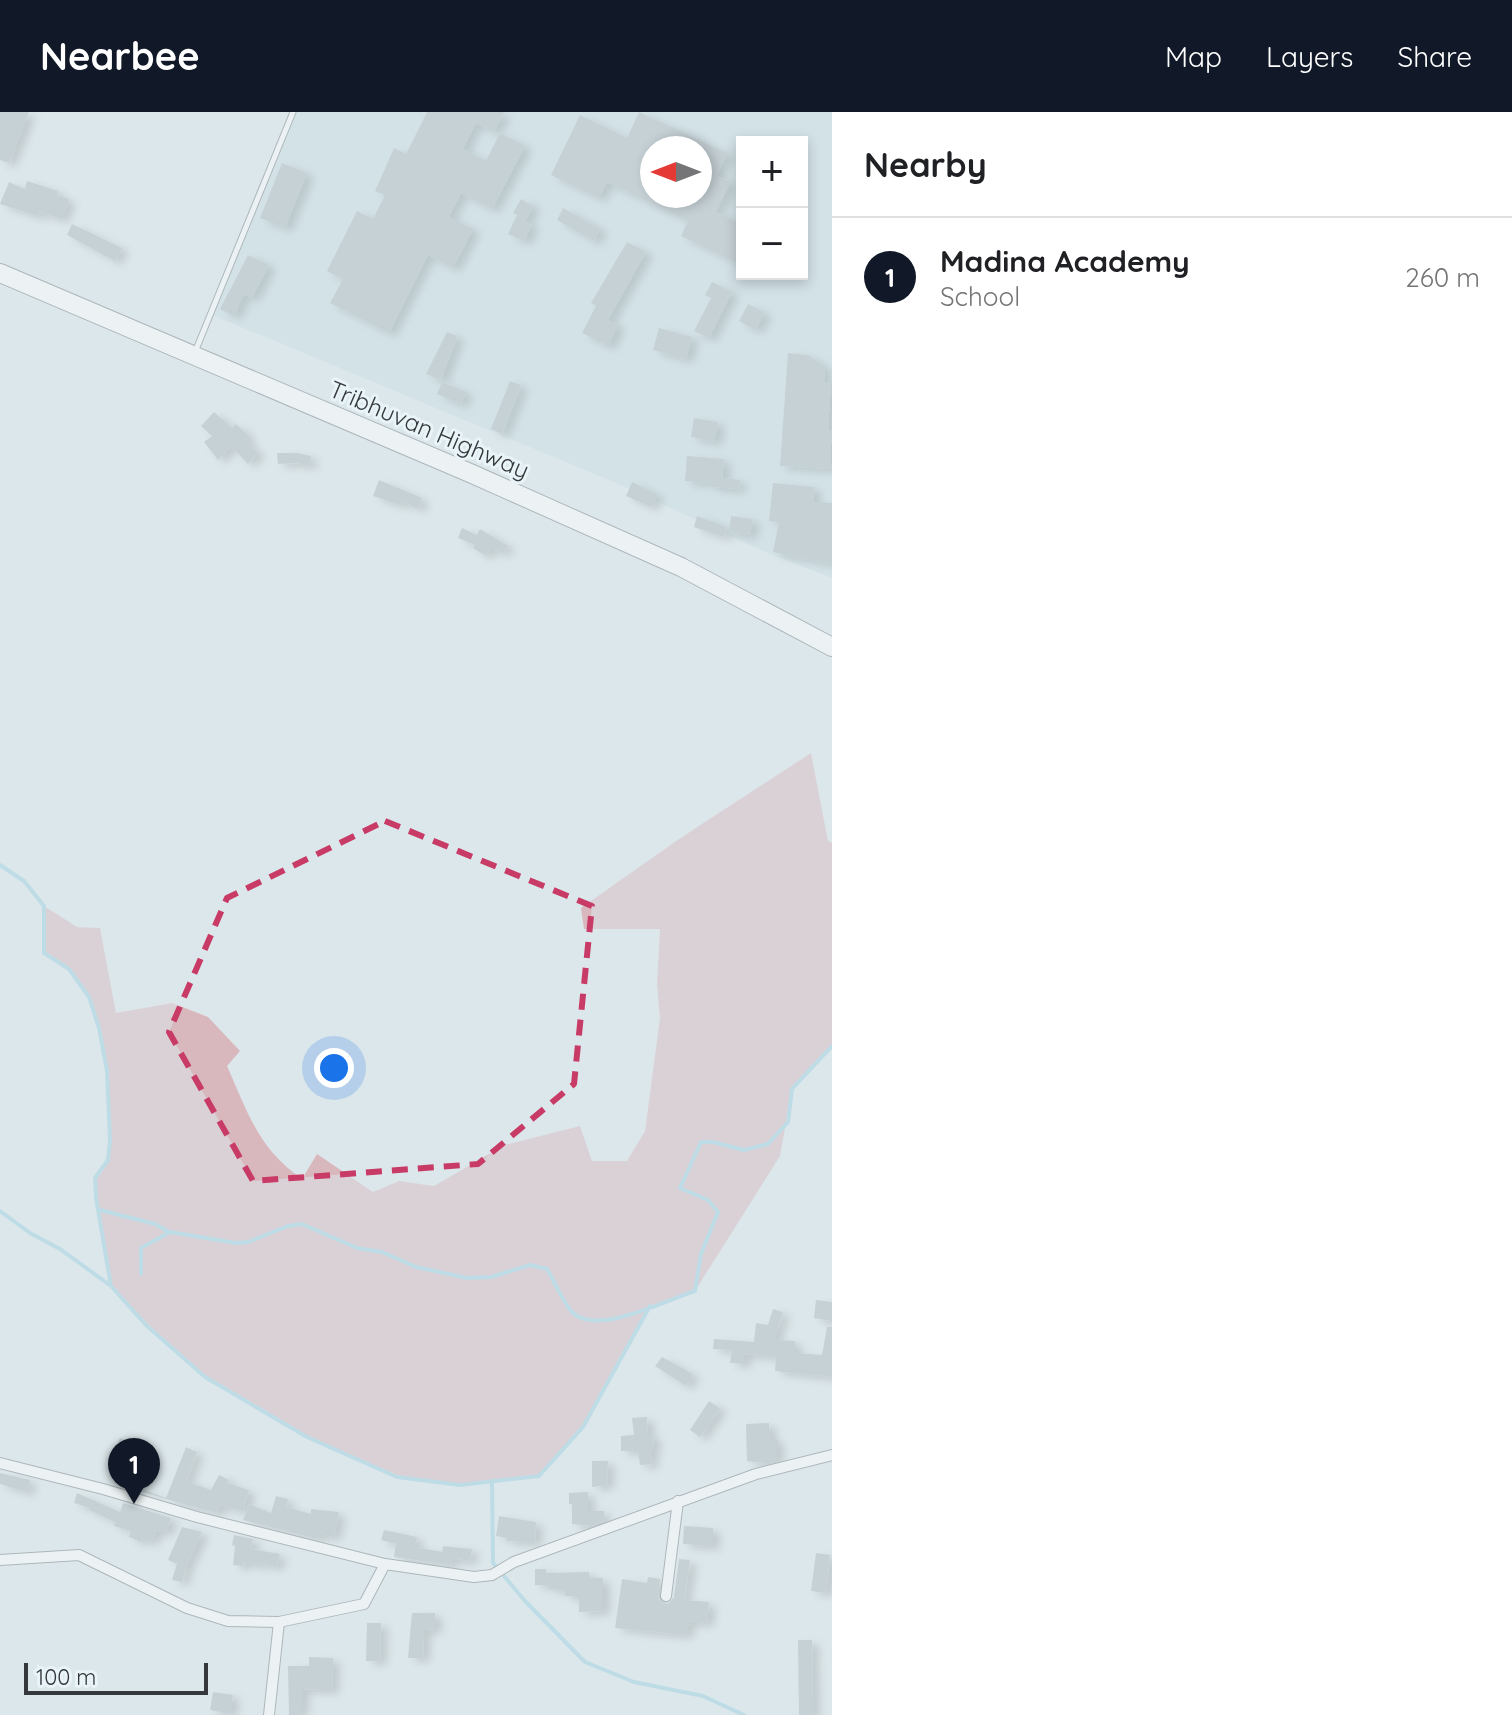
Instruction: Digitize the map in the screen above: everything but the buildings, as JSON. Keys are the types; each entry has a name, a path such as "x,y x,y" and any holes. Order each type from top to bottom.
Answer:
{"highway":[{"name":"Tribhuvan Highway","path":"0,273 194,354 681,567 832,647"}],"street":[{"path":"0,1463 385,1564 474,1577 492,1575 514,1562 756,1474 832,1455"},
{"path":"666,1596 678,1501"},
{"path":"0,1560 79,1555 187,1608 228,1621 279,1622 364,1604 385,1564"},
{"path":"269,1715 279,1622"}],"lane":[{"path":"194,354 293,112"}],"highlighted area":[{"path":"385,821 592,906 574,1084 478,1164 253,1181 169,1032 227,898"}],"shaded area":[{"path":"293,112 832,112 832,578 765,552 628,488 210,314"},
{"path":"811,753 828,841 832,843 832,1046 792,1089 780,1156 695,1291 651,1306 583,1427 539,1476 460,1485 397,1477 307,1437 205,1377 146,1325 111,1286 95,1178 108,1160 107,1071 89,997 69,969 44,953 44,906 77,927 100,928 116,1013 172,1003 208,1017 240,1051 227,1066 264,1142 302,1179 317,1154 373,1192 399,1181 434,1186 505,1145 580,1126 592,1161 627,1161 645,1131 660,1018 657,984 660,929 584,929 581,908 679,839"}],"waterway":[{"path":"0,865 24,881 44,906 44,953 69,969 89,997 99,1028 107,1071 110,1140 108,1160 95,1178 111,1286"},
{"path":"141,1274 141,1248 170,1232 236,1243 302,1224 357,1248 382,1252 416,1267 467,1278 491,1277 530,1265 547,1269 568,1308 583,1319 597,1321 632,1314 695,1291 701,1254 718,1212 708,1200 680,1188 701,1142 744,1150 768,1144 788,1122 792,1089 832,1046"},
{"path":"100,1210 155,1224 169,1232"},
{"path":"0,1211 111,1286 146,1325 205,1377 307,1437 397,1477 460,1485 539,1476 583,1427 650,1306"},
{"path":"492,1481 493,1563 525,1601 585,1662 634,1682 703,1696 744,1715"}],"place":[{"name":"Madina Academy","path":"134,1504"}]}
